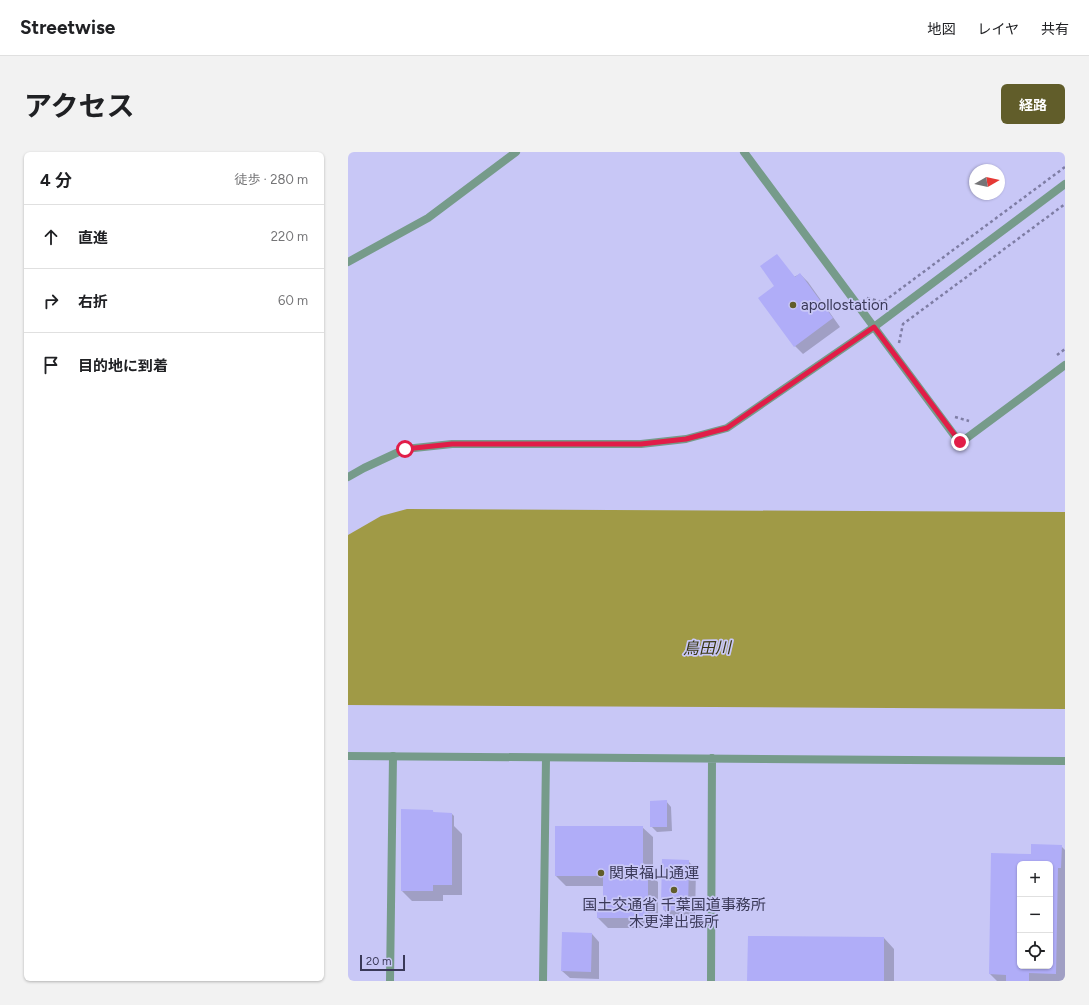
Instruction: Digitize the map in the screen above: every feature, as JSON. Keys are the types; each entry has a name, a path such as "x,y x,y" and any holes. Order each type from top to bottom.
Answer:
{"street":[{"path":"348,262 428,218 516,152"},
{"path":"744,152 960,442 1065,365"},
{"path":"348,478 364,468 405,449 452,444 641,444 686,439 727,428 874,327 1065,184"},
{"path":"348,756 1065,761"},
{"path":"390,981 393,756"},
{"path":"544,981 546,758"},
{"path":"711,981 712,758"}],"path":[{"path":"883,302 1065,167"},
{"path":"904,349 899,343 903,324 1065,204"},
{"path":"1052,359 1065,349"},
{"path":"952,416 969,421 975,416"}],"water":[{"name":"鳥田川","path":"407,509 1065,512 1065,709 348,705 348,535 381,516"}],"building":[{"path":"777,254 795,277 800,273 833,318 794,347 758,298 774,286 760,266"},
{"path":"667,800 667,827 650,827 650,801"},
{"path":"401,809 433,810 433,812 452,813 452,885 433,885 433,891 401,891"},
{"name":"関東福山通運","path":"555,826 643,826 643,870 648,870 648,918 597,918 597,907 603,907 603,876 555,876"},
{"path":"1031,844 1062,845 1061,868 1058,868 1056,974 1029,973 1029,981 1006,981 1006,975 989,974 991,853 1031,854"},
{"path":"662,859 689,860 688,911 663,910 663,904 661,904"},
{"path":"562,932 592,933 591,972 561,971"},
{"path":"748,936 884,937 884,981 747,981"}],"place":[{"name":"apollostation","path":"793,305"},
{"name":"関東福山通運","path":"601,873"},
{"name":"国土交通省 千葉国道事務所 木更津出張所","path":"674,890"}],"route":[{"path":"405,449 452,444 641,444 686,439 727,428 874,327 960,442"}]}
